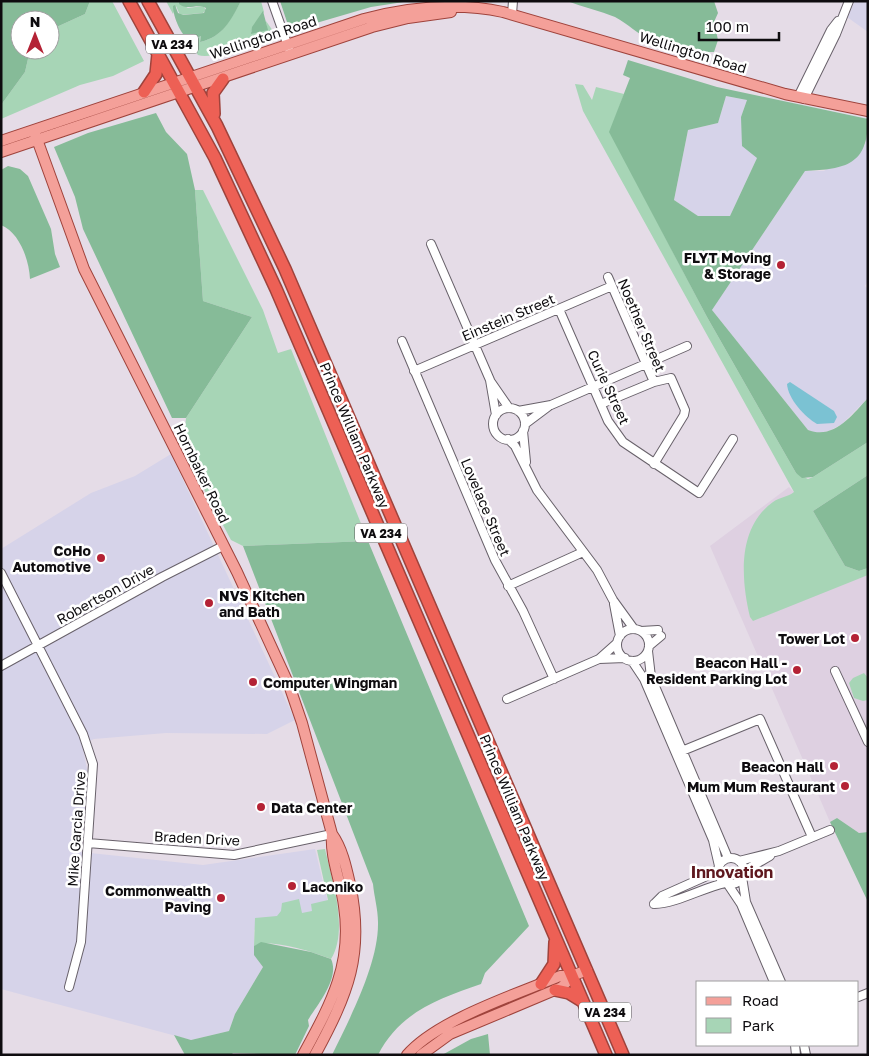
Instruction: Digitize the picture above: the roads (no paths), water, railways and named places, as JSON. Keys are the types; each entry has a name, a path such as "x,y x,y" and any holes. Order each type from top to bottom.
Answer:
{"highway":[{"name":"Prince William Parkway","path":"129,1 175,81 219,167 276,289 606,1055"},
{"name":"Prince William Parkway","path":"148,1 216,126 285,269 623,1055"},
{"path":"144,92 156,74 159,60 157,50"},
{"path":"216,126 212,99 215,88 223,79"},
{"path":"541,984 555,961 554,936"},
{"path":"554,990 567,992 582,1001"}],"main road":[{"name":"Wellington Road","path":"1,141 36,135 181,93 392,22 461,6"},
{"name":"Wellington Road","path":"1,152 36,135 144,92 287,44 383,14 422,8 461,6 512,14 801,98 868,110"},
{"name":"Hornbaker Road","path":"36,135 75,249 84,269 223,546 297,707 332,834 331,847 346,921 345,955 337,989 303,1055"},
{"name":"Hornbaker Road","path":"315,1055 344,999 356,940 355,909 349,880 340,844 332,834"},
{"path":"407,1055 441,1028 560,976 572,976 587,970"},
{"path":"421,1055 450,1034 554,990 562,986 572,976"}],"street":[{"path":"272,1 291,56"},
{"path":"512,14 513,1"},
{"path":"801,98 831,30 841,18 849,1"},
{"path":"431,244 490,380 509,408 518,411 551,405 687,346"},
{"name":"Noether Street","path":"608,277 654,382"},
{"name":"Einstein Street","path":"414,370 612,286"},
{"name":"Curie Street","path":"560,309 608,421 624,442 699,493 733,439"},
{"name":"Lovelace Street","path":"402,341 508,586 523,611 554,679"},
{"path":"602,404 654,382 671,378 685,410 679,425 654,464"},
{"path":"490,380 496,415 494,430 502,438 517,437 524,427 551,405"},
{"path":"496,415 509,408"},
{"path":"518,411 524,427 523,440 528,471"},
{"path":"508,439 516,446 537,490 597,570 613,600 637,630 646,636 649,648 651,677 728,858"},
{"name":"Robertson Drive","path":"1,666 164,575 223,546"},
{"path":"508,586 583,552"},
{"name":"Mike Garcia Drive","path":"1,573 40,645 90,750 93,780 81,942 69,987"},
{"path":"613,600 620,653 644,680 713,840 720,879 726,883 741,904 774,981"},
{"path":"508,700 599,659 626,631 637,630 659,633 642,659 599,659"},
{"path":"835,671 868,742"},
{"path":"682,751 760,719 812,838"},
{"path":"728,858 739,861 778,851 830,830"},
{"name":"Braden Drive","path":"88,843 234,855 332,834"},
{"path":"728,858 718,869 662,896 654,904 666,903 705,888 726,883 736,883 743,874 778,851"},
{"path":"739,861 743,874 746,902 781,981"}],"water":[{"path":"790,382 834,411 837,417 834,423 817,424 807,417 790,396 787,384"}],"place":[{"name":"FLYT Moving & Storage","path":"781,265"},
{"name":"CoHo Automotive","path":"101,558"},
{"name":"NVS Kitchen and Bath","path":"209,603"},
{"name":"Tower Lot","path":"855,638"},
{"name":"Beacon Hall - Resident Parking Lot","path":"797,670"},
{"name":"Computer Wingman","path":"253,682"},
{"name":"Beacon Hall","path":"834,766"},
{"name":"Mum Mum Restaurant","path":"845,786"},
{"name":"Data Center","path":"261,807"},
{"name":"Laconiko","path":"292,886"},
{"name":"Commonwealth Paving","path":"221,898"}],"district":[{"name":"Innovation","path":"732,872"}]}
